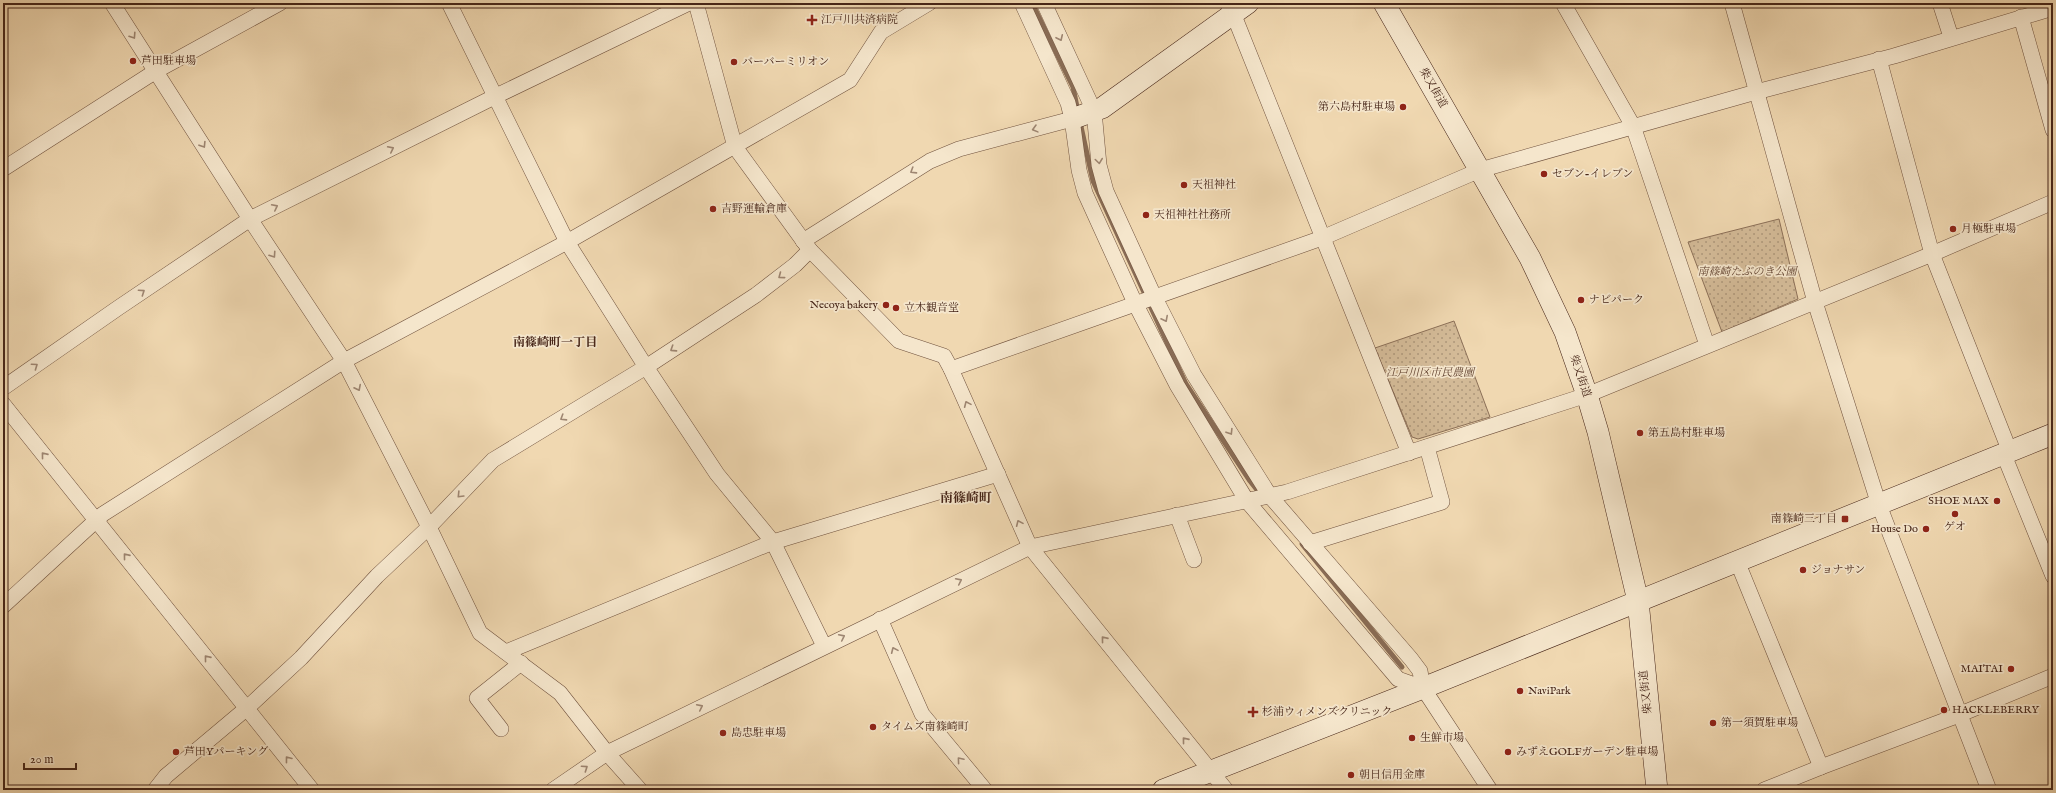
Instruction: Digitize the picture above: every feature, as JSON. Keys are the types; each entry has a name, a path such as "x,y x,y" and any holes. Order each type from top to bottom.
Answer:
{"street":[{"path":"112,3 250,220 344,361 429,527 480,633 560,692 607,753 640,790"},
{"path":"3,169 156,71 280,3"},
{"path":"449,3 494,97 567,242 646,367 717,474 773,542 824,646"},
{"path":"3,388 118,308 250,220 494,97 689,3"},
{"path":"696,3 735,147 807,246 899,341 944,356 1030,547 1226,790"},
{"path":"3,606 97,520 344,361 567,242 850,80 881,32 929,3"},
{"path":"1022,3 1068,103 1082,116"},
{"path":"1044,3 1099,165 1106,191 1154,296 1194,375 1270,496 1411,659 1420,672 1423,688 1490,790"},
{"name":"柴又街道","path":"1384,3 1530,258 1565,332 1587,395 1598,432 1638,601 1656,790"},
{"path":"1563,3 1633,126 1707,345"},
{"path":"1732,3 1815,302 1879,505 1961,714 1989,790"},
{"path":"1940,3 1952,37"},
{"path":"155,790 166,776 248,708 301,658 377,576 429,527 493,460 646,367 756,295 795,265 807,246 930,161 958,149 1082,116 1102,108 1236,6 1322,238 1409,453"},
{"path":"951,369 1154,296 1322,238 1480,170 1633,126 1879,59 2053,8"},
{"path":"2021,17 2053,130"},
{"path":"1879,59 1932,254 2053,576"},
{"path":"1082,116 1079,170 1085,193 1135,303 1177,385 1247,501 1398,679 1423,688"},
{"path":"553,790 607,753 1030,547 1270,496 1409,453 1587,395 1932,254 2053,202"},
{"path":"3,404 248,708 312,790"},
{"path":"1163,790 1423,688 2053,434"},
{"path":"1310,543 1442,502 1427,447"},
{"path":"506,652 773,542 998,474"},
{"path":"1177,515 1194,560"},
{"path":"1737,561 1821,767"},
{"path":"880,619 922,714 985,790"},
{"path":"501,729 477,698 521,663"},
{"path":"1764,790 1961,714 2053,676"}],"green space":[{"name":"南篠崎たぶのき公園","path":"1779,219 1798,299 1722,332 1688,242"},
{"name":"江戸川区市民農園","path":"1454,321 1490,417 1418,439 1412,437 1375,348"}],"waterway":[{"path":"1032,3 1073,87 1078,112"},
{"path":"1080,122 1093,181 1186,384 1250,481 1261,495"},
{"path":"1302,544 1402,667"}],"place":[{"name":"江戸川共済病院","path":"812,20"},
{"name":"芦田駐車場","path":"133,61"},
{"name":"バーバーミリオン","path":"734,62"},
{"name":"第六島村駐車場","path":"1403,107"},
{"name":"セブン-イレブン","path":"1544,174"},
{"name":"天祖神社","path":"1184,185"},
{"name":"吉野運輸倉庫","path":"713,209"},
{"name":"天祖神社社務所","path":"1146,215"},
{"name":"月極駐車場","path":"1953,229"},
{"name":"ナビパーク","path":"1581,300"},
{"name":"Necoya bakery","path":"886,305"},
{"name":"立木観音堂","path":"896,308"},
{"name":"第五島村駐車場","path":"1640,433"},
{"name":"SHOE MAX","path":"1997,501"},
{"name":"ゲオ","path":"1955,514"},
{"name":"南篠崎三丁目","path":"1845,519"},
{"name":"House Do","path":"1926,529"},
{"name":"ジョナサン","path":"1803,570"},
{"name":"MAITAI","path":"2011,669"},
{"name":"NaviPark","path":"1520,691"},
{"name":"HACKLEBERRY","path":"1944,710"},
{"name":"杉浦ウィメンズクリニック","path":"1253,712"},
{"name":"第一須賀駐車場","path":"1713,723"},
{"name":"タイムズ南篠崎町","path":"873,727"},
{"name":"島忠駐車場","path":"723,733"},
{"name":"生鮮市場","path":"1412,738"},
{"name":"芦田Yパーキング","path":"176,752"},
{"name":"みずえGOLFガーデン駐車場","path":"1508,752"},
{"name":"朝日信用金庫","path":"1351,775"}],"district":[{"name":"南篠崎町一丁目","path":"555,342"},
{"name":"南篠崎町","path":"966,498"}]}
